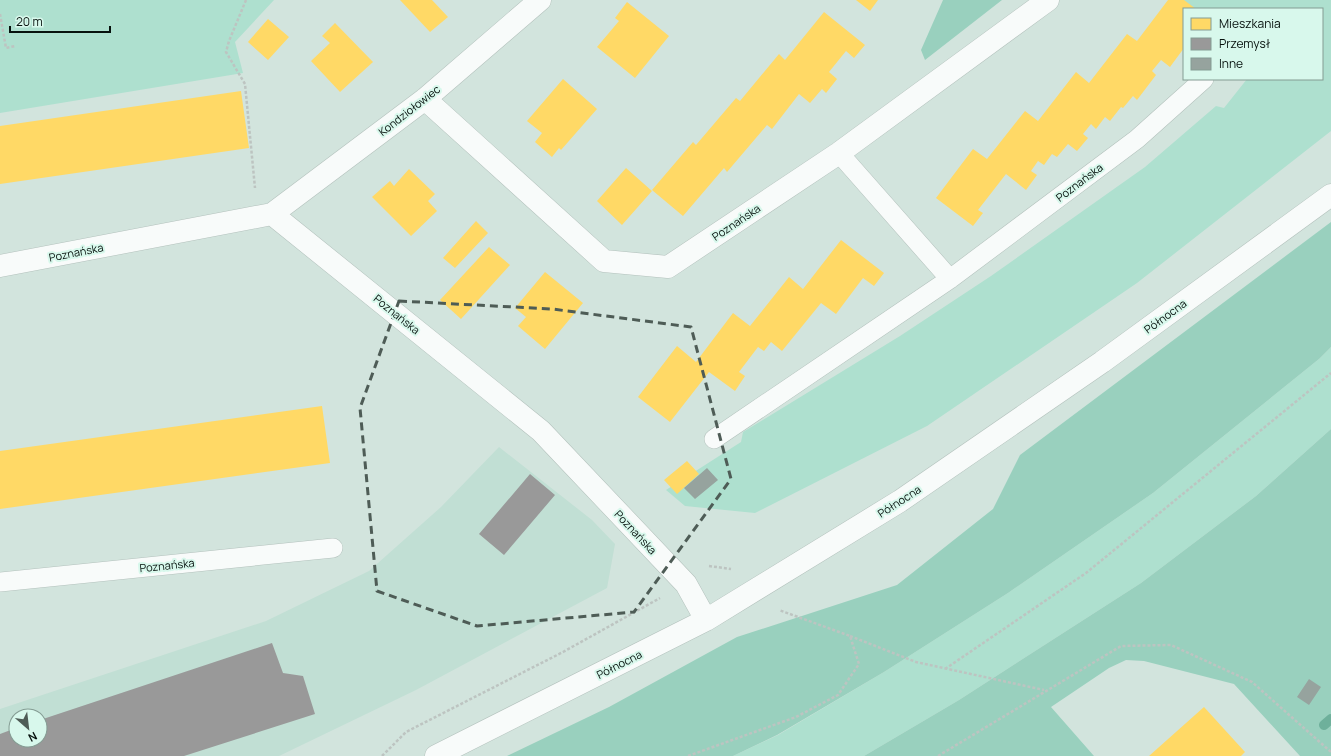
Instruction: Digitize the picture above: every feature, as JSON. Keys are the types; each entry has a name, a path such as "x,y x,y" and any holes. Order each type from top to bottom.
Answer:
{"street":[{"name":"Kondziołowiec","path":"265,215 425,99 540,0"},
{"name":"Poznańska","path":"425,99 604,261 668,268 839,153 1048,0"},
{"name":"Północna","path":"436,756 706,620 900,501 1102,362 1331,195"},
{"name":"Poznańska","path":"0,266 265,215 541,431 686,584 706,620"}],"lane":[{"name":"Poznańska","path":"714,439 950,280 1137,139 1203,80"},
{"path":"839,153 950,280"},
{"name":"Poznańska","path":"0,582 333,548"}],"path":[{"path":"246,0 226,52 245,84 265,215"},
{"path":"0,14 6,48 15,46"},
{"path":"945,669 1086,572 1331,373"},
{"path":"382,756 406,732 563,652 686,584"},
{"path":"744,597 916,662 1045,691"},
{"path":"688,756 796,717 838,695 860,664 850,636"},
{"path":"938,756 1121,646 1171,645 1252,682 1331,752"}],"highlighted area":[{"path":"399,301 552,309 691,327 731,479 634,612 477,626 377,591 360,408"}],"shaded area":[{"path":"0,0 274,0 235,42 243,73 0,113"},
{"path":"1180,0 1331,0 1331,131 1137,283 927,426 755,513 685,506 666,490 741,442 743,432 900,336 991,276 1145,167 1216,106 1224,108 1246,80 1323,80 1323,8 1191,8"},
{"path":"1331,347 1331,429 1256,496 1141,583 959,700 864,756 733,756 778,735 884,672 1008,593 1153,493 1319,359"},
{"path":"499,447 592,520 615,544 607,588 416,690 279,756 0,756 0,709 266,621 369,571 441,507"}],"green space":[{"path":"943,0 1002,0 925,60 921,50"},
{"path":"1331,222 1331,347 1319,359 1153,493 1008,593 884,672 777,735 733,756 507,756 609,707 737,637 897,585 993,509 1020,455"},
{"path":"1331,429 1331,756 1300,756 1234,684 1144,661 1126,660 1109,668 1051,707 1094,756 864,756 959,700 1141,583 1256,496"}],"building: Mieszkania":[{"path":"400,0 432,0 448,17 430,32"},
{"path":"856,0 878,0 870,11"},
{"path":"1168,0 1184,0 1195,8 1183,8 1183,49 1170,67 1161,60 1152,71 1156,75 1137,100 1133,96 1123,108 1121,107 1110,121 1105,117 1096,129 1091,124 1083,134 1088,138 1077,151 1068,144 1057,157 1052,154 1044,165 1038,161 1031,171 1037,175 1026,190 1006,174 978,210 983,213 973,226 936,198 973,149 987,159 1025,111 1038,121 1076,72 1089,83 1127,34 1137,41"},
{"path":"627,2 669,36 635,78 597,47 619,21 615,18"},
{"path":"824,12 865,45 854,58 846,51 829,72 837,79 826,93 822,89 810,103 799,94 772,129 767,125 727,172 724,168 683,216 652,190 693,142 696,145 736,98 740,101 779,54 785,60"},
{"path":"268,19 289,37 268,60 248,42"},
{"path":"335,23 373,62 340,92 311,61 330,43 322,36"},
{"path":"563,79 597,109 561,150 559,148 552,157 535,142 542,133 527,121"},
{"path":"241,91 249,148 0,184 0,126"},
{"path":"626,168 652,191 622,225 597,201"},
{"path":"409,169 435,194 428,201 437,211 411,236 372,197 390,181 394,186"},
{"path":"476,221 488,233 455,268 443,258"},
{"path":"841,240 884,273 874,286 863,278 836,314 821,303 782,351 771,342 764,351 758,347 739,372 745,376 735,391 709,372 670,422 638,397 677,346 696,362 733,313 750,326 789,277 803,289"},
{"path":"489,247 510,265 461,319 440,300"},
{"path":"545,272 583,303 545,349 518,326 526,317 515,308"},
{"path":"322,406 330,463 0,509 0,451"},
{"path":"687,461 699,474 677,494 664,480"},
{"path":"1204,707 1245,752 1241,756 1149,756"}],"building: Przemysł":[{"path":"530,474 555,495 504,555 479,534"},
{"path":"272,643 283,673 303,676 315,714 184,756 0,756 0,734 8,731 8,748 48,748 48,717"}],"building: Inne":[{"path":"707,468 718,480 695,499 684,488"},
{"path":"1309,679 1321,687 1309,705 1297,697"}],"waterway":[{"path":"1324,725 1331,719"}]}
